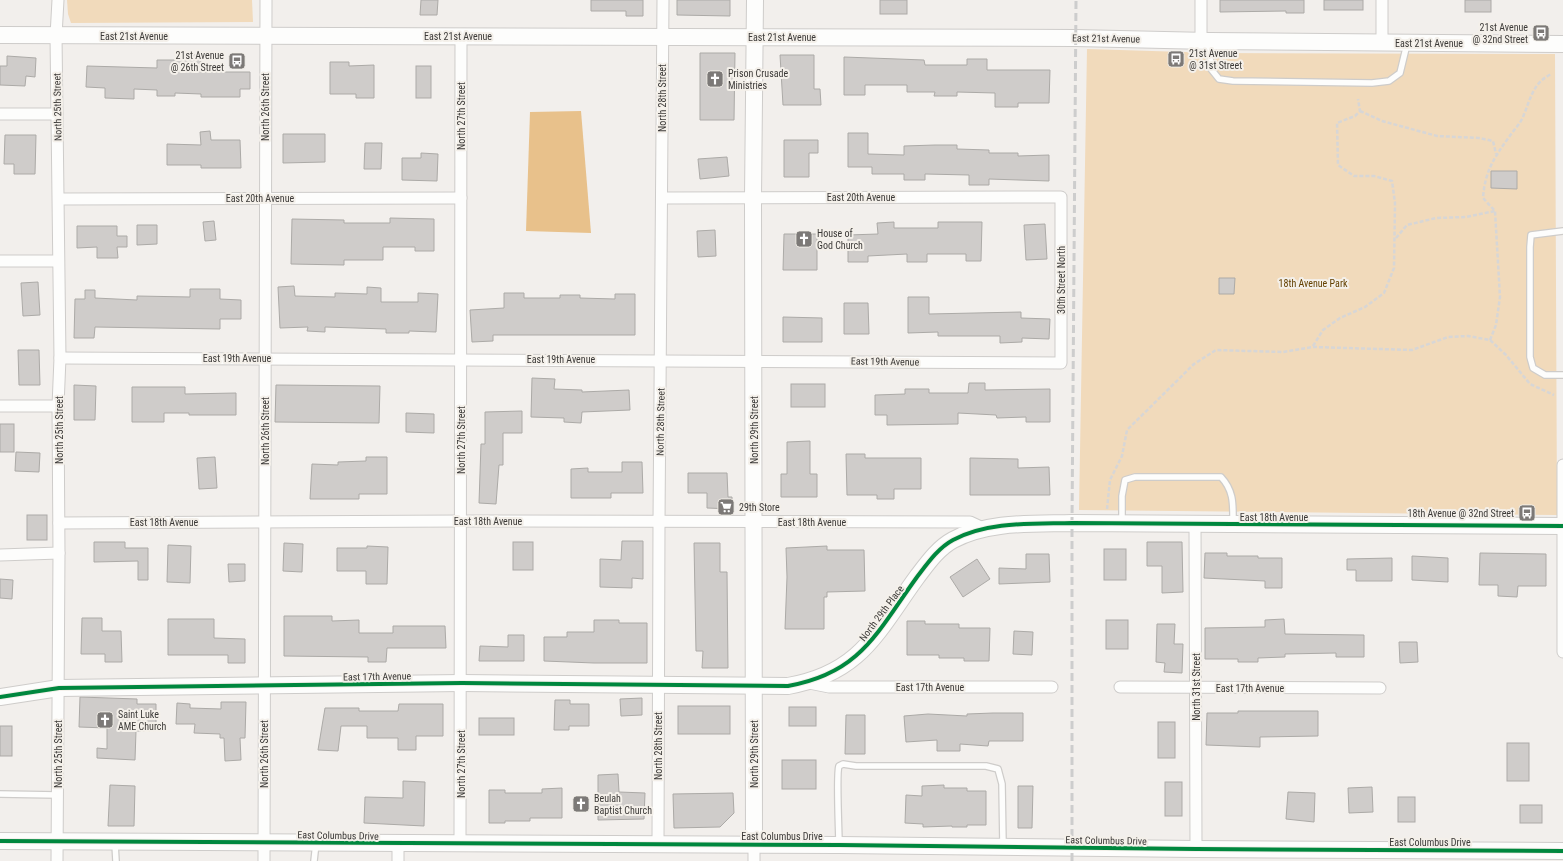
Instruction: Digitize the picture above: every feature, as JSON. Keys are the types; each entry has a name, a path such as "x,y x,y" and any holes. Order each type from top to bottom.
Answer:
{"main road":[{"name":"North 29th Street","path":"754,844 753,197 755,0"},
{"name":"East 21st Avenue","path":"0,35 266,37 461,36 1075,38 1205,41 1563,44"},
{"name":"East 18th Avenue","path":"985,529 1019,524 1563,526"},
{"name":"North 29th Place","path":"754,687 788,686 809,683 832,674 854,659 871,642 931,559 952,540 985,529"},
{"name":"East 17th Avenue","path":"0,697 59,688 264,685 462,683 658,684 754,687"},
{"name":"East Columbus Drive","path":"0,841 398,844 754,844 1196,850 1221,855 1403,856 1560,853"}],"street":[{"name":"North 25th Street","path":"58,0 56,36 60,358 58,406 58,861"},
{"name":"North 26th Street","path":"264,861 264,198 266,0"},
{"name":"North 28th Street","path":"658,844 663,0"},
{"path":"1201,0 1205,41"},
{"path":"1382,0 1382,43"},
{"name":"North 27th Street","path":"460,844 462,683 460,359 461,36"},
{"path":"0,114 57,114"},
{"name":"East 20th Avenue","path":"662,198 1061,197"},
{"name":"30th Street North","path":"1061,197 1061,363"},
{"name":"East 20th Avenue","path":"59,199 461,198"},
{"path":"0,261 58,261"},
{"name":"East 19th Avenue","path":"60,358 661,359 1061,363"},
{"path":"0,406 58,406"},
{"path":"1563,465 1563,652"},
{"name":"East 18th Avenue","path":"59,523 461,520 659,522 970,522 985,529"},
{"name":"North 31st Street","path":"1195,524 1196,850"},
{"path":"0,555 59,553"},
{"name":"East 17th Avenue","path":"809,683 829,687 1052,686"},
{"name":"East 17th Avenue","path":"1120,687 1380,688"},
{"path":"398,844 398,861"},
{"name":"North 29th Street","path":"754,844 754,861"}],"lane":[{"path":"1205,41 1211,70 1219,79 1233,81 1356,83 1389,81 1400,73 1407,43"},
{"path":"1563,231 1531,235 1530,246 1530,357 1533,368 1545,375 1563,375"},
{"path":"1122,524 1122,496 1125,480 1135,477 1221,477 1229,486 1233,502 1233,524"},
{"path":"839,845 839,795 837,770 839,766 843,764 986,766 998,769 1002,784 1003,847"},
{"path":"0,794 58,795"},
{"path":"115,841 116,861"},
{"path":"314,861 316,843"}],"path":[{"path":"1490,340 1496,325 1500,297 1495,212 1483,198 1484,180 1496,155 1521,120 1533,89 1547,76 1552,74"},
{"path":"1358,100 1360,111"},
{"path":"1360,111 1382,121 1438,136 1479,138 1493,141 1496,155"},
{"path":"1313,347 1323,330 1340,318 1365,307 1384,293 1394,268 1395,203 1392,181 1374,176 1354,176 1338,165 1337,123 1355,116 1360,111"},
{"path":"1395,238 1407,225 1436,218 1495,212"},
{"path":"1107,509 1110,480 1122,456 1127,430 1194,364 1216,350 1283,352 1313,347 1412,350 1448,337 1468,336 1490,340 1506,355 1530,384 1554,395"}],"green space":[{"path":"67,0 252,0 253,22 71,23 68,14"},
{"name":"18th Avenue Park","path":"1087,49 1217,53 1555,54 1557,515 1079,510"}],"shaded area":[{"path":"581,111 591,233 526,231 530,112"}],"building":[{"path":"421,0 438,0 437,15 420,15"},
{"path":"591,0 643,0 643,16 626,16 626,11 591,11"},
{"path":"677,0 730,0 730,16 677,15"},
{"path":"880,0 907,0 907,14 880,14"},
{"path":"1220,0 1304,0 1304,13 1286,13 1286,11 1220,12"},
{"path":"1324,0 1363,0 1363,10 1324,10"},
{"path":"1465,0 1491,0 1491,12 1465,12"},
{"path":"700,53 735,53 734,120 700,120"},
{"path":"180,54 201,55 201,72 250,72 250,89 240,89 240,97 201,97 201,94 175,93 175,96 157,96 157,90 134,89 134,99 105,98 105,88 86,87 87,66 157,68 157,60 180,60"},
{"path":"780,55 814,55 814,89 820,89 821,105 783,105"},
{"path":"7,56 36,58 35,77 26,76 25,86 0,85 0,66 7,66"},
{"path":"844,57 924,60 925,65 967,65 967,59 987,59 987,70 1050,70 1049,103 1018,103 1018,107 995,107 995,93 957,92 957,96 934,96 935,92 907,92 907,85 865,85 865,95 844,95"},
{"path":"330,62 349,62 349,66 374,65 374,98 356,98 356,94 330,94"},
{"path":"416,66 431,66 431,98 416,98"},
{"path":"210,131 211,140 240,140 241,168 201,168 201,165 167,165 167,144 201,145 200,132"},
{"path":"848,133 868,133 868,154 904,155 904,146 957,145 957,149 989,150 989,153 1018,153 1018,156 1049,155 1049,181 989,179 989,185 969,185 969,175 925,174 925,180 904,180 904,174 872,174 872,167 848,167"},
{"path":"283,134 325,134 325,162 283,163"},
{"path":"5,135 36,135 35,174 14,174 14,164 4,164"},
{"path":"784,140 818,140 818,153 809,153 809,177 784,177"},
{"path":"365,143 382,143 381,169 364,169"},
{"path":"421,153 438,154 437,181 402,180 402,158 421,158"},
{"path":"727,157 729,176 700,179 698,159"},
{"path":"1491,171 1517,171 1517,189 1491,188"},
{"path":"390,218 434,219 434,251 415,251 415,247 383,247 383,260 344,260 344,265 291,264 292,219 344,220 344,223 390,223"},
{"path":"214,221 216,240 205,241 203,222"},
{"path":"894,222 894,228 938,228 938,222 982,222 981,261 966,261 966,254 927,254 927,262 907,262 907,254 868,256 868,262 848,262 848,235 878,234 877,223"},
{"path":"1045,224 1047,259 1026,260 1024,225"},
{"path":"137,225 157,225 157,244 137,245"},
{"path":"77,226 117,226 117,236 127,236 127,247 117,247 118,258 97,258 97,247 77,248"},
{"path":"715,230 716,256 698,257 697,231"},
{"path":"784,234 817,234 817,270 783,270"},
{"path":"1219,278 1235,278 1234,294 1219,294"},
{"path":"38,282 40,315 23,316 21,283"},
{"path":"294,286 295,296 335,297 335,293 367,294 367,287 381,288 381,302 418,302 418,293 438,294 436,332 409,331 409,333 386,333 386,329 325,327 325,332 307,331 308,327 280,328 278,287"},
{"path":"190,289 220,289 220,299 241,300 241,319 220,319 220,329 95,327 94,338 74,338 75,299 85,299 85,290 95,290 95,298 137,300 137,296 190,297"},
{"path":"504,293 524,293 524,298 560,298 560,295 580,295 580,298 615,299 615,294 635,294 635,335 493,335 493,341 472,342 470,310 504,308"},
{"path":"908,297 929,297 929,314 1021,312 1021,318 1050,319 1049,339 1022,338 1022,342 1000,343 1000,336 938,336 938,332 908,333"},
{"path":"844,303 868,303 869,334 844,334"},
{"path":"783,317 822,318 822,342 783,342"},
{"path":"18,350 39,350 40,385 19,385"},
{"path":"532,378 555,379 554,389 582,390 582,392 629,390 630,410 582,412 581,423 564,422 564,418 531,417"},
{"path":"969,383 985,383 985,390 1050,389 1050,422 1026,422 1026,417 997,418 996,415 958,413 958,424 887,425 887,415 875,415 875,395 905,394 905,389 929,389 929,393 968,393"},
{"path":"791,384 825,384 825,407 791,407"},
{"path":"74,385 96,386 95,420 74,420"},
{"path":"276,385 380,386 379,423 275,422"},
{"path":"132,387 185,387 185,394 236,393 236,415 189,415 189,413 164,413 164,422 132,422"},
{"path":"522,411 522,433 503,433 503,465 499,465 496,504 479,503 481,444 485,444 485,412"},
{"path":"406,413 434,414 434,433 406,432"},
{"path":"0,424 14,424 14,452 0,452"},
{"path":"810,441 810,474 817,474 817,497 781,497 781,474 787,474 787,442"},
{"path":"16,452 40,453 39,472 15,471"},
{"path":"846,454 865,454 865,458 921,458 921,489 894,489 894,499 877,499 877,495 847,495"},
{"path":"215,457 217,488 199,489 197,458"},
{"path":"366,457 387,457 387,494 359,494 359,499 310,499 312,464 338,465 338,462 366,461"},
{"path":"970,458 1018,459 1018,468 1049,467 1050,495 970,495"},
{"path":"622,462 642,462 643,493 611,493 611,498 571,498 571,469 588,468 588,472 622,472"},
{"path":"688,473 727,473 728,497 732,497 732,509 707,508 707,493 688,493"},
{"path":"27,515 47,515 47,540 27,540"},
{"path":"622,541 643,541 643,579 632,578 632,588 600,587 600,559 621,560"},
{"path":"94,542 125,542 125,548 148,548 148,580 138,580 138,561 94,562"},
{"path":"513,542 533,542 533,570 513,570"},
{"path":"1147,542 1182,542 1183,592 1162,593 1162,566 1147,566"},
{"path":"284,543 303,544 302,572 283,571"},
{"path":"694,543 720,543 720,572 727,572 728,668 702,668 703,651 696,651"},
{"path":"168,545 191,546 190,583 167,582"},
{"path":"367,546 388,547 387,584 366,584 366,571 337,571 337,548 367,548"},
{"path":"827,546 827,550 864,550 865,591 827,592 827,597 824,597 824,629 785,629 787,577 786,548"},
{"path":"1104,549 1126,549 1126,580 1104,580"},
{"path":"1205,553 1227,553 1227,556 1282,558 1282,588 1265,588 1265,581 1204,578"},
{"path":"1480,553 1546,554 1546,586 1518,586 1517,597 1498,596 1498,585 1479,585"},
{"path":"1026,554 1049,554 1050,582 999,584 999,568 1026,569"},
{"path":"1412,556 1448,558 1448,582 1412,580"},
{"path":"1392,558 1392,581 1356,581 1356,570 1347,570 1347,559"},
{"path":"977,559 990,579 963,597 950,577"},
{"path":"228,564 245,564 245,581 229,582"},
{"path":"0,579 13,580 12,599 0,598"},
{"path":"284,616 332,616 332,621 359,620 359,633 393,633 393,626 445,626 446,648 387,648 386,662 368,662 368,657 284,656"},
{"path":"82,618 102,618 102,631 121,631 122,662 105,662 105,654 81,654"},
{"path":"168,619 214,619 214,638 245,639 245,663 228,663 228,655 168,655"},
{"path":"1284,619 1285,634 1364,635 1364,657 1336,657 1336,653 1285,654 1285,657 1258,658 1258,662 1238,662 1238,659 1205,659 1205,628 1265,627 1265,620"},
{"path":"594,620 619,620 619,623 647,623 647,663 544,661 544,637 567,637 567,632 594,632"},
{"path":"1106,620 1128,620 1128,649 1106,649"},
{"path":"907,621 925,621 925,624 959,624 959,628 990,628 989,661 964,661 964,658 939,658 939,655 907,655"},
{"path":"1157,624 1175,624 1174,644 1183,644 1182,673 1164,672 1165,663 1156,662"},
{"path":"1014,631 1033,632 1032,655 1013,654"},
{"path":"508,635 524,635 524,661 479,661 480,646 508,647"},
{"path":"1399,642 1417,642 1418,662 1400,663"},
{"path":"80,697 137,699 137,704 156,704 156,731 136,731 135,760 97,758 97,748 107,749 107,728 79,727"},
{"path":"642,698 642,715 621,716 620,699"},
{"path":"555,700 570,700 570,704 589,704 589,726 569,726 569,730 554,730"},
{"path":"221,702 246,702 245,738 240,738 241,760 225,761 224,738 220,738 220,734 194,733 195,724 176,724 177,703 190,704 190,708 221,709"},
{"path":"399,704 443,704 443,736 416,736 416,750 398,750 398,738 367,738 367,726 341,726 338,751 318,750 325,708 359,708 359,711 398,711"},
{"path":"678,706 730,706 730,734 678,734"},
{"path":"789,707 816,707 816,726 789,726"},
{"path":"1238,711 1318,711 1318,736 1260,737 1260,747 1206,745 1207,713 1238,713"},
{"path":"1023,713 1023,741 989,741 988,746 960,744 960,751 937,751 937,740 906,742 904,716 928,714 967,716 967,714"},
{"path":"846,715 865,715 865,754 845,754"},
{"path":"479,718 514,718 514,735 479,735"},
{"path":"1158,722 1175,722 1175,758 1158,758"},
{"path":"0,726 12,726 12,756 0,756"},
{"path":"1507,743 1529,743 1529,781 1507,781"},
{"path":"782,760 816,760 816,789 782,789"},
{"path":"618,774 619,792 645,793 644,819 598,820 598,775"},
{"path":"403,781 425,782 424,826 364,823 365,797 403,798"},
{"path":"1165,782 1182,782 1182,816 1165,816"},
{"path":"110,785 135,786 134,826 108,826"},
{"path":"944,785 944,788 967,788 967,791 986,791 986,825 967,825 967,827 923,827 923,824 905,823 906,795 922,796 922,786"},
{"path":"1018,786 1033,786 1032,828 1018,828"},
{"path":"1372,787 1373,812 1349,813 1348,788"},
{"path":"562,788 562,818 530,818 530,821 505,821 505,823 489,823 489,790 505,790 505,793 542,793 542,789"},
{"path":"1288,792 1315,793 1314,822 1286,819"},
{"path":"733,793 734,813 720,827 674,828 673,794"},
{"path":"1398,797 1415,797 1415,822 1398,822"},
{"path":"1520,805 1542,805 1542,823 1520,823"}],"railway":[{"path":"1072,861 1072,523 1076,0"}],"cycle path":[{"path":"0,697 59,688 462,683 788,686 813,680 833,671 850,660 865,647 878,632 917,577 938,552 953,540 981,529 1026,524 1072,523 1563,526"},
{"path":"0,841 839,845 1563,851"}],"place":[{"name":"21st Avenue @ 32nd Street","path":"1541,33"},
{"name":"21st Avenue @ 31st Street","path":"1176,59"},
{"name":"21st Avenue @ 26th Street","path":"237,61"},
{"name":"Prison Crusade Ministries","path":"715,79"},
{"name":"House of God Church","path":"804,239"},
{"name":"29th Store","path":"726,507"},
{"name":"18th Avenue @ 32nd Street","path":"1527,513"},
{"name":"Saint Luke AME Church","path":"105,720"},
{"name":"Beulah Baptist Church","path":"581,804"}]}
